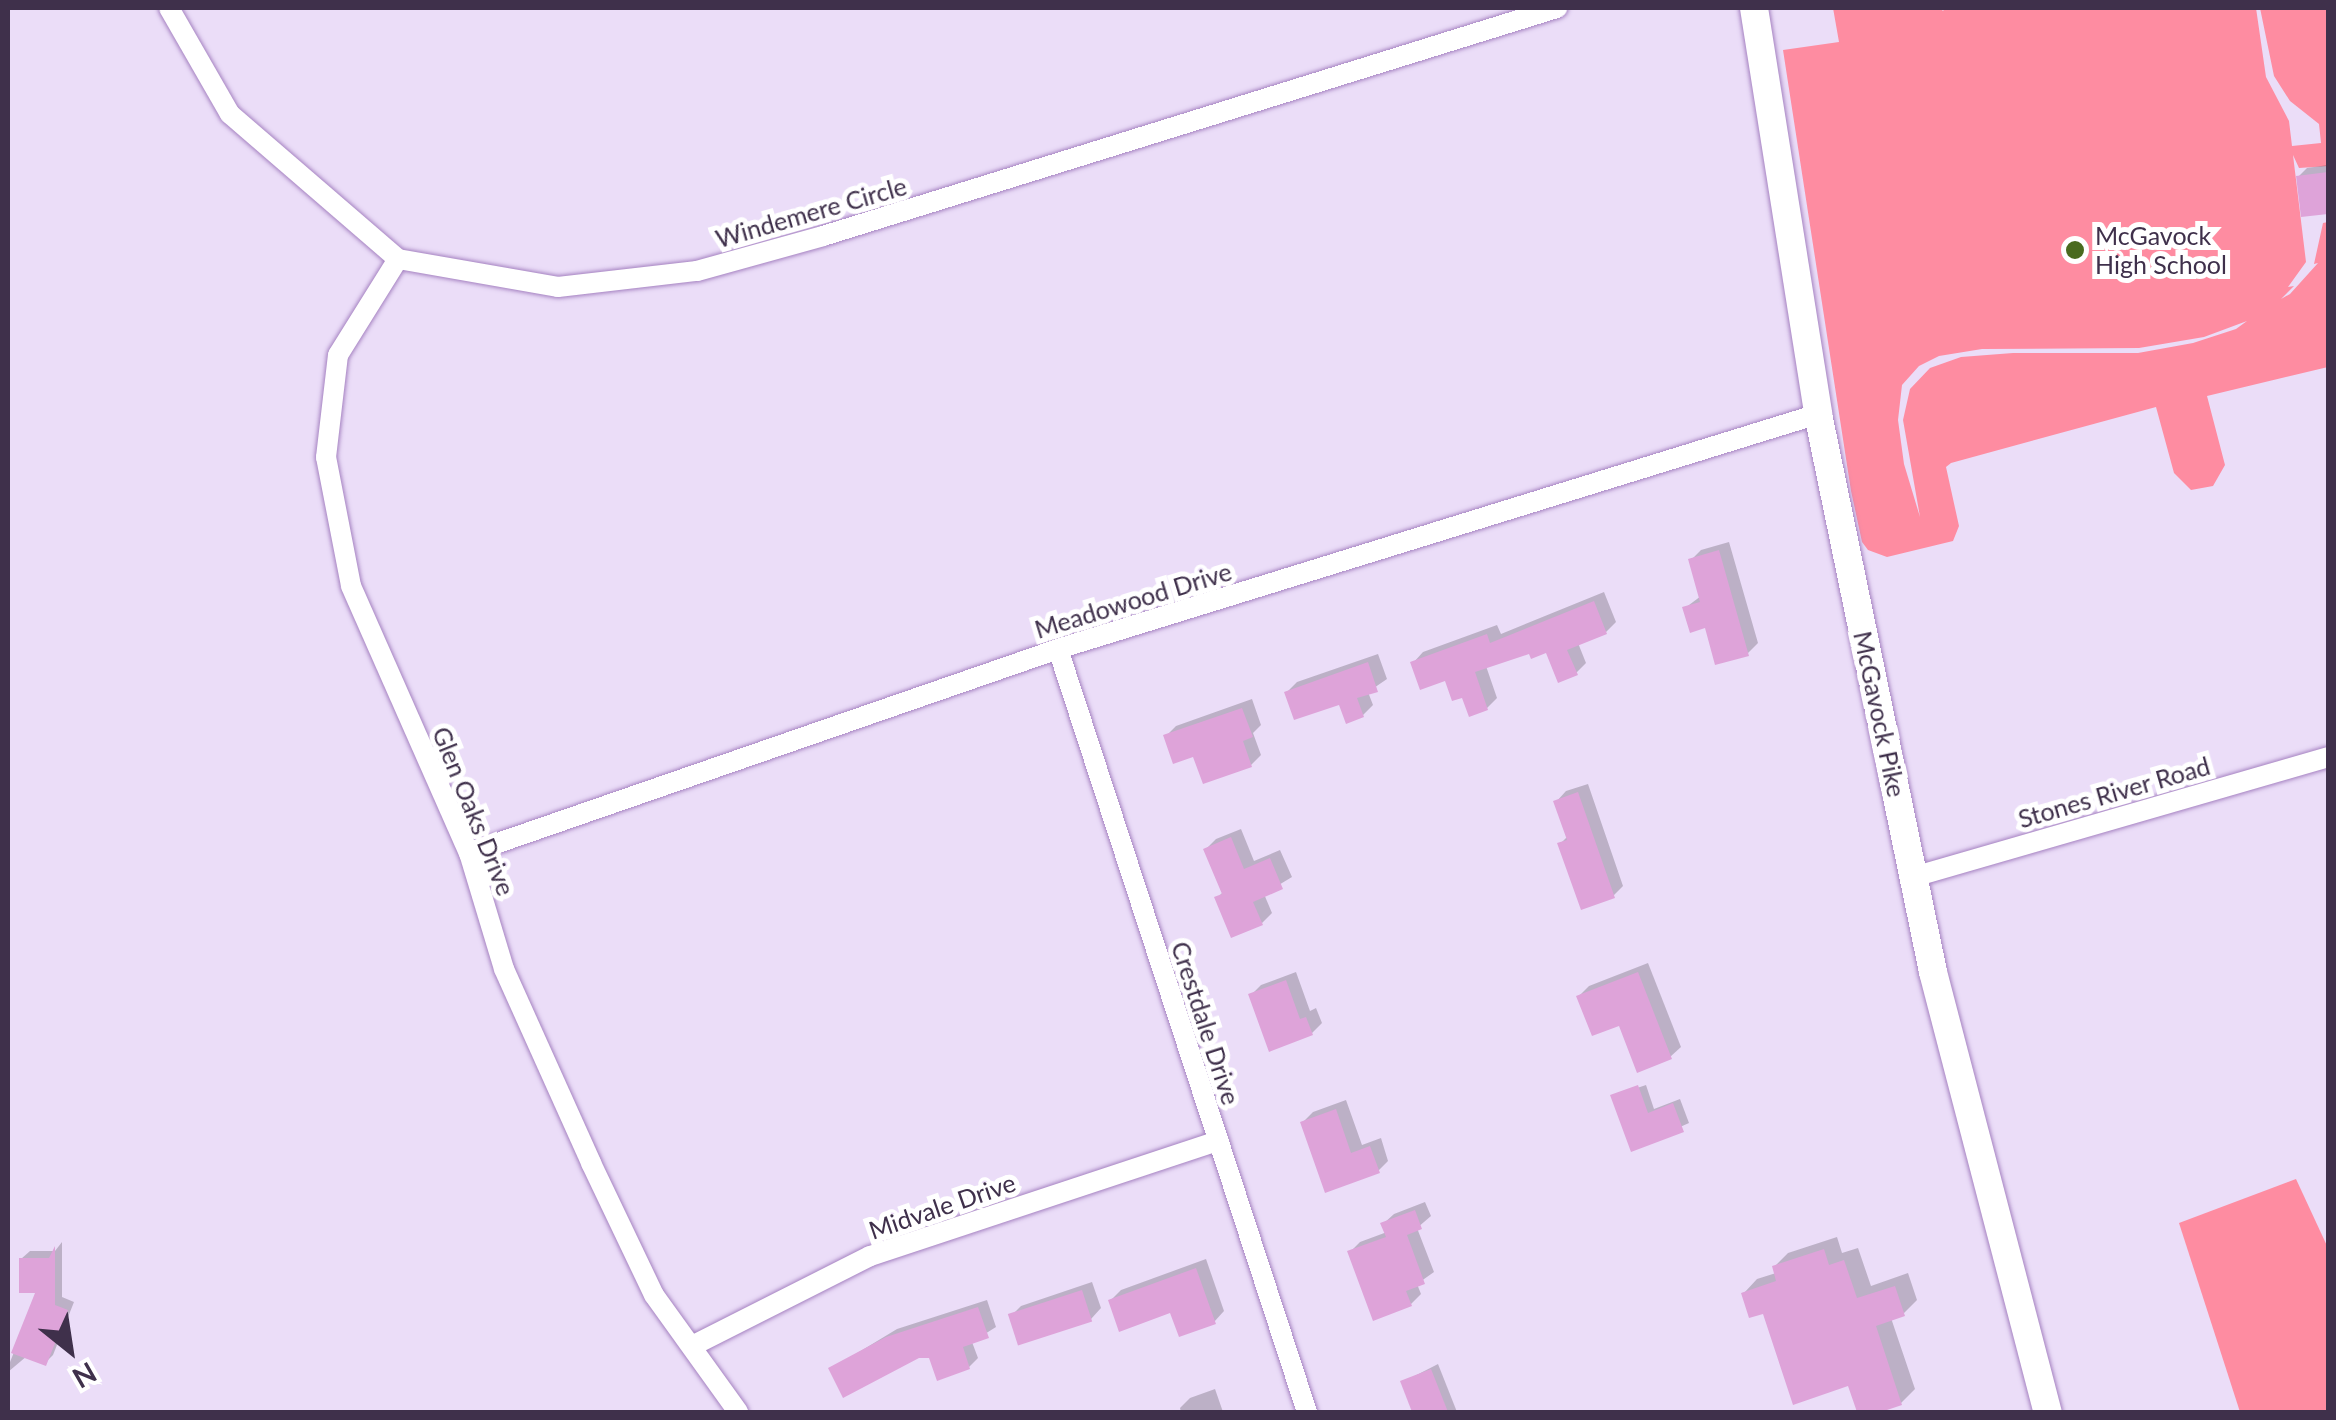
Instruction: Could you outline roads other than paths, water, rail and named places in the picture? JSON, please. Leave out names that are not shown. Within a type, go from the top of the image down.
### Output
[{"type":"main road","name":"McGavock Pike","points":[[1754,8],[1818,414],[1913,877],[1933,972],[2048,1412]]},
{"type":"street","points":[[169,8],[230,114],[398,259]]},
{"type":"street","name":"Windemere Circle","points":[[398,259],[558,287],[697,271],[823,236],[1557,8]]},
{"type":"street","name":"Glen Oaks Drive","points":[[398,259],[338,355],[326,457],[352,586],[469,853],[504,969],[591,1164],[654,1295],[738,1412]]},
{"type":"street","name":"Meadowood Drive","points":[[469,853],[1058,649],[1818,414]]},
{"type":"street","name":"Crestdale Drive","points":[[1058,649],[1307,1412]]},
{"type":"street","name":"Stones River Road","points":[[1913,877],[2328,757]]},
{"type":"street","name":"Midvale Drive","points":[[692,1346],[870,1256],[1218,1141]]},
{"type":"place","name":"McGavock High School","points":[[2075,250]]}]
